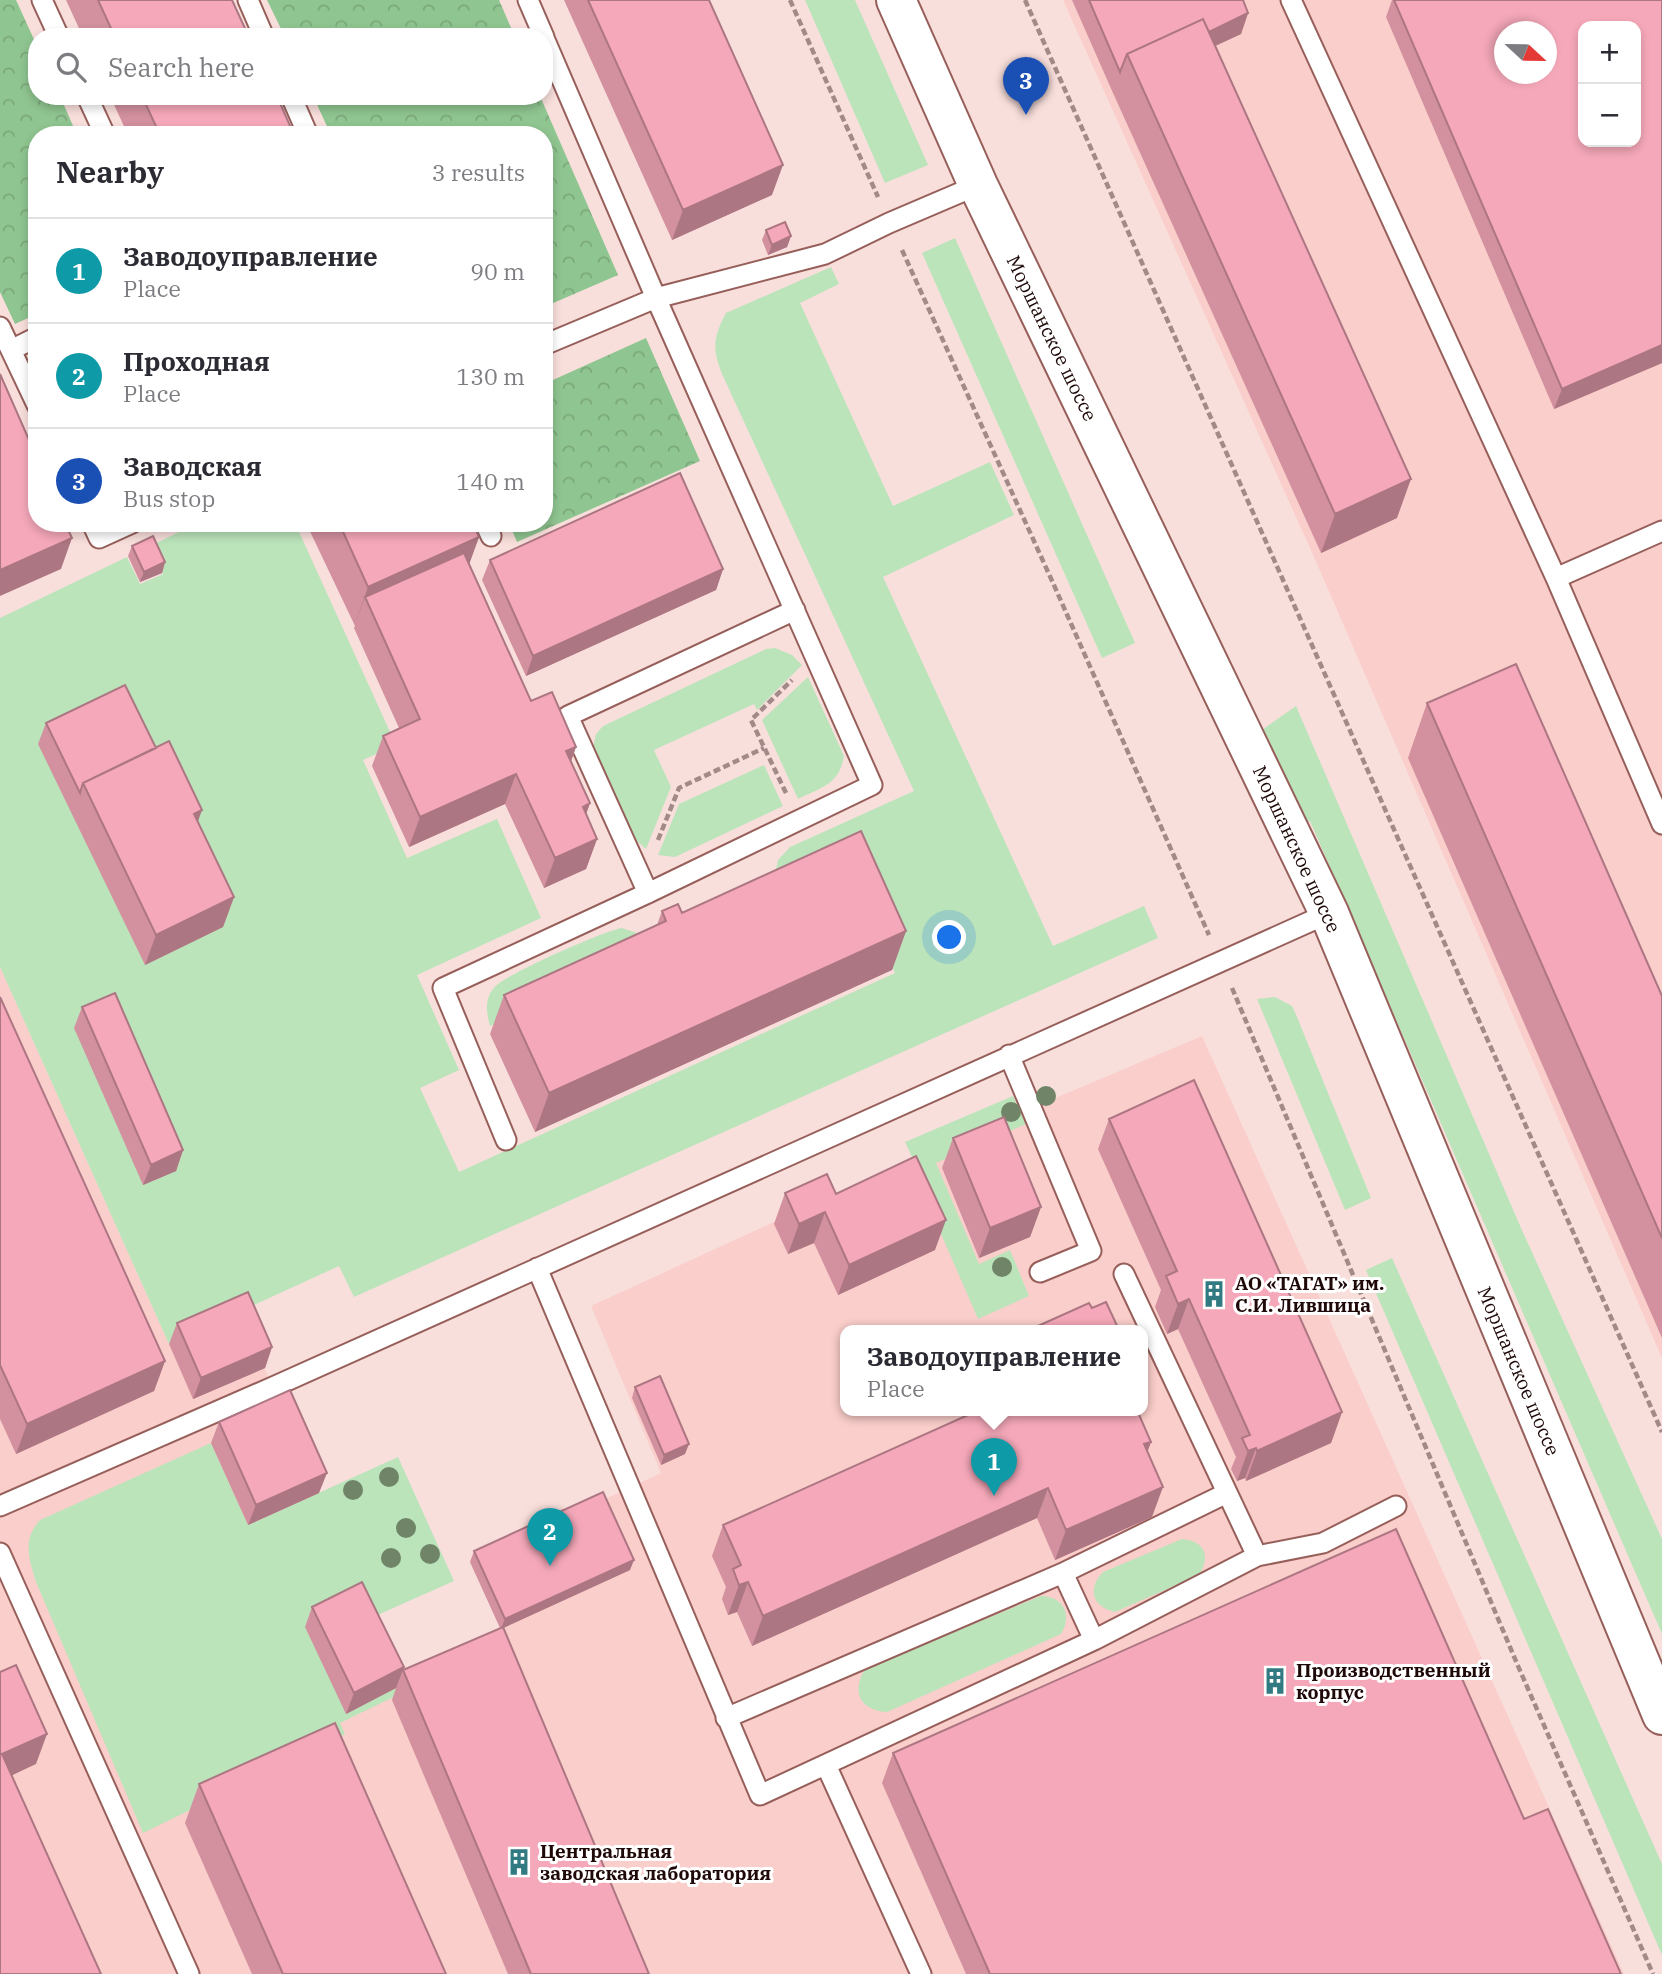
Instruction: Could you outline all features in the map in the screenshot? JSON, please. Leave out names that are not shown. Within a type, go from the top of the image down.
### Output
[{"type":"main road","name":"Моршанское шоссе","points":[[895,0],[978,185],[1329,913],[1662,1715]]},
{"type":"lane","points":[[42,0],[55,28]]},
{"type":"lane","points":[[248,0],[260,28]]},
{"type":"lane","points":[[528,0],[540,28]]},
{"type":"lane","points":[[1291,0],[1556,578],[1662,824]]},
{"type":"lane","points":[[506,1140],[443,988],[645,886],[799,821],[872,785],[553,59]]},
{"type":"lane","points":[[91,105],[101,126]]},
{"type":"lane","points":[[295,105],[304,126]]},
{"type":"lane","points":[[553,341],[656,298],[825,254],[978,185]]},
{"type":"lane","points":[[0,327],[28,386]]},
{"type":"lane","points":[[11,350],[28,342]]},
{"type":"lane","points":[[1556,578],[1662,531]]},
{"type":"lane","points":[[96,532],[99,538],[112,532]]},
{"type":"lane","points":[[645,886],[568,716],[795,610]]},
{"type":"lane","points":[[0,1506],[1329,913]]},
{"type":"lane","points":[[1009,1055],[1091,1251],[1041,1272]]},
{"type":"lane","points":[[537,1268],[760,1796],[1094,1640],[1257,1556],[1323,1543],[1396,1506]]},
{"type":"lane","points":[[1124,1274],[1257,1556]]},
{"type":"lane","points":[[726,1717],[1063,1573],[1227,1493]]},
{"type":"lane","points":[[0,1553],[189,1974]]},
{"type":"lane","points":[[1063,1573],[1094,1640]]},
{"type":"lane","points":[[826,1765],[921,1974]]},
{"type":"path","points":[[1025,0],[1662,1432]]},
{"type":"path","points":[[799,821],[751,720],[816,657]]},
{"type":"path","points":[[645,886],[679,788],[764,748]]},
{"type":"shaded area","points":[[1063,0],[1662,0],[1662,1358],[1314,557]]},
{"type":"shaded area","points":[[0,967],[169,1344],[241,1313],[408,1690],[501,1629],[470,1562],[661,1473],[591,1306],[909,1160],[1202,1036],[1624,1974],[0,1974]]},
{"type":"green space","points":[[0,0],[16,0],[29,28],[28,105],[64,105],[73,126],[28,126],[28,318],[15,324],[0,292]]},
{"type":"green space","points":[[267,0],[499,0],[511,28],[281,28]]},
{"type":"green space","points":[[805,0],[855,0],[928,165],[885,183]]},
{"type":"green space","points":[[317,105],[544,105],[618,275],[553,303],[553,126],[327,126]]},
{"type":"green space","points":[[955,238],[1135,643],[1102,658],[922,253]]},
{"type":"green space","points":[[831,267],[839,284],[800,303],[893,506],[990,462],[1014,515],[883,577],[1053,946],[1144,906],[1158,938],[354,1297],[339,1266],[169,1344],[0,967],[0,618],[127,557],[140,584],[163,574],[150,546],[179,532],[299,532],[396,745],[363,760],[407,858],[497,819],[541,918],[417,975],[459,1070],[420,1088],[459,1172],[895,973],[847,865],[775,874],[778,860],[790,847],[914,791],[722,374],[715,343],[726,313]]},
{"type":"green space","points":[[646,338],[700,461],[553,526],[553,380]]},
{"type":"green space","points":[[513,532],[540,532],[517,542]]},
{"type":"green space","points":[[775,648],[792,655],[802,665],[757,710],[754,704],[654,750],[671,787],[646,849],[637,841],[593,748],[596,734],[603,726],[766,649]]},
{"type":"green space","points":[[808,677],[844,756],[842,766],[834,779],[798,799],[762,720]]},
{"type":"green space","points":[[1296,706],[1521,1228],[1662,1539],[1662,1634],[1310,821],[1289,829],[1259,732]]},
{"type":"green space","points":[[764,765],[783,806],[675,857],[658,855],[679,804]]},
{"type":"green space","points":[[622,928],[637,933],[648,957],[490,1026],[488,999],[493,989],[505,979],[596,936]]},
{"type":"green space","points":[[1275,997],[1292,1006],[1371,1198],[1345,1210],[1257,999]]},
{"type":"green space","points":[[1013,1096],[1026,1124],[936,1163],[979,1264],[1010,1250],[1029,1296],[978,1319],[909,1160],[913,1159],[905,1142]]},
{"type":"green space","points":[[1392,1258],[1662,1864],[1662,1955],[1366,1270]]},
{"type":"green space","points":[[211,1443],[248,1525],[398,1457],[454,1581],[373,1617],[408,1690],[340,1723],[345,1734],[143,1833],[36,1582],[29,1557],[29,1542],[34,1527],[40,1520]]},
{"type":"green space","points":[[1182,1539],[1196,1543],[1204,1551],[1205,1562],[1199,1575],[1115,1612],[1107,1610],[1097,1602],[1094,1596],[1095,1585],[1103,1572]]},
{"type":"green space","points":[[1041,1596],[1055,1599],[1064,1608],[1066,1620],[1061,1634],[887,1712],[864,1704],[859,1685],[865,1669]]},
{"type":"building","points":[[98,0],[232,0],[245,28],[111,28]]},
{"type":"building","points":[[588,0],[709,0],[783,165],[683,210]]},
{"type":"building","points":[[1089,0],[1243,0],[1248,13],[1209,32],[1203,19],[1127,54],[1120,72]]},
{"type":"building","points":[[1394,0],[1662,0],[1662,345],[1562,389]]},
{"type":"building","points":[[1203,19],[1411,479],[1335,514],[1127,54]]},
{"type":"building","points":[[146,105],[281,105],[290,126],[156,126]]},
{"type":"building","points":[[785,222],[791,236],[772,245],[766,230]]},
{"type":"building","points":[[0,374],[28,438],[28,532],[69,532],[72,538],[0,570]]},
{"type":"building","points":[[680,473],[723,569],[533,656],[490,560]]},
{"type":"building","points":[[343,532],[477,532],[479,537],[368,587]]},
{"type":"building","points":[[153,536],[165,562],[144,572],[132,546]]},
{"type":"building","points":[[464,553],[531,701],[552,692],[576,747],[566,751],[590,803],[583,807],[597,839],[555,858],[516,774],[420,817],[383,736],[420,719],[365,597]]},
{"type":"building","points":[[1516,664],[1662,996],[1662,1238],[1427,703]]},
{"type":"building","points":[[125,685],[156,748],[83,783],[80,793],[46,723]]},
{"type":"building","points":[[169,741],[202,810],[194,814],[234,897],[156,935],[83,783]]},
{"type":"building","points":[[861,831],[906,931],[549,1093],[504,995],[666,921],[662,911],[678,904],[682,913]]},
{"type":"building","points":[[115,993],[183,1150],[151,1165],[82,1007]]},
{"type":"building","points":[[0,997],[165,1361],[27,1424],[0,1365]]},
{"type":"building","name":"АО «ТАГАТ» им. С.И. Лившица","points":[[1194,1080],[1342,1412],[1257,1451],[1256,1448],[1248,1451],[1242,1438],[1250,1435],[1189,1299],[1178,1304],[1166,1276],[1177,1271],[1109,1119]]},
{"type":"building","points":[[1004,1117],[1041,1207],[990,1228],[953,1138]]},
{"type":"building","points":[[916,1156],[946,1220],[849,1265],[825,1212],[799,1224],[785,1193],[827,1174],[836,1194]]},
{"type":"building","points":[[248,1292],[272,1347],[201,1378],[177,1323]]},
{"type":"building","points":[[1106,1302],[1117,1325],[1040,1325],[1089,1303],[1092,1308]]},
{"type":"building","points":[[660,1376],[689,1444],[664,1455],[635,1387]]},
{"type":"building","points":[[290,1390],[327,1473],[256,1505],[219,1422]]},
{"type":"building","points":[[966,1416],[1140,1416],[1151,1442],[1144,1444],[1163,1487],[1066,1530],[1048,1488],[763,1616],[748,1582],[739,1585],[733,1569],[741,1565],[723,1525]]},
{"type":"building","points":[[603,1492],[634,1560],[505,1619],[474,1551]]},
{"type":"building","name":"Производственный корпус","points":[[1396,1529],[1524,1819],[1548,1809],[1621,1974],[990,1974],[893,1753]]},
{"type":"building","points":[[362,1582],[404,1667],[354,1693],[312,1607]]},
{"type":"building","name":"Центральная заводская лаборатория","points":[[503,1627],[649,1974],[531,1974],[403,1670]]},
{"type":"building","points":[[16,1665],[47,1734],[2,1754],[101,1974],[0,1974],[0,1672]]},
{"type":"building","points":[[335,1723],[446,1974],[283,1974],[199,1784]]},
{"type":"place","name":"Заводская","points":[[1026,115]]},
{"type":"place","name":"АО «ТАГАТ» им. С.И. Лившица","points":[[1214,1294]]},
{"type":"place","name":"Заводоуправление","points":[[994,1496]]},
{"type":"place","name":"Проходная","points":[[550,1566]]},
{"type":"place","name":"Производственный корпус","points":[[1275,1681]]},
{"type":"place","name":"Центральная заводская лаборатория","points":[[519,1862]]}]
